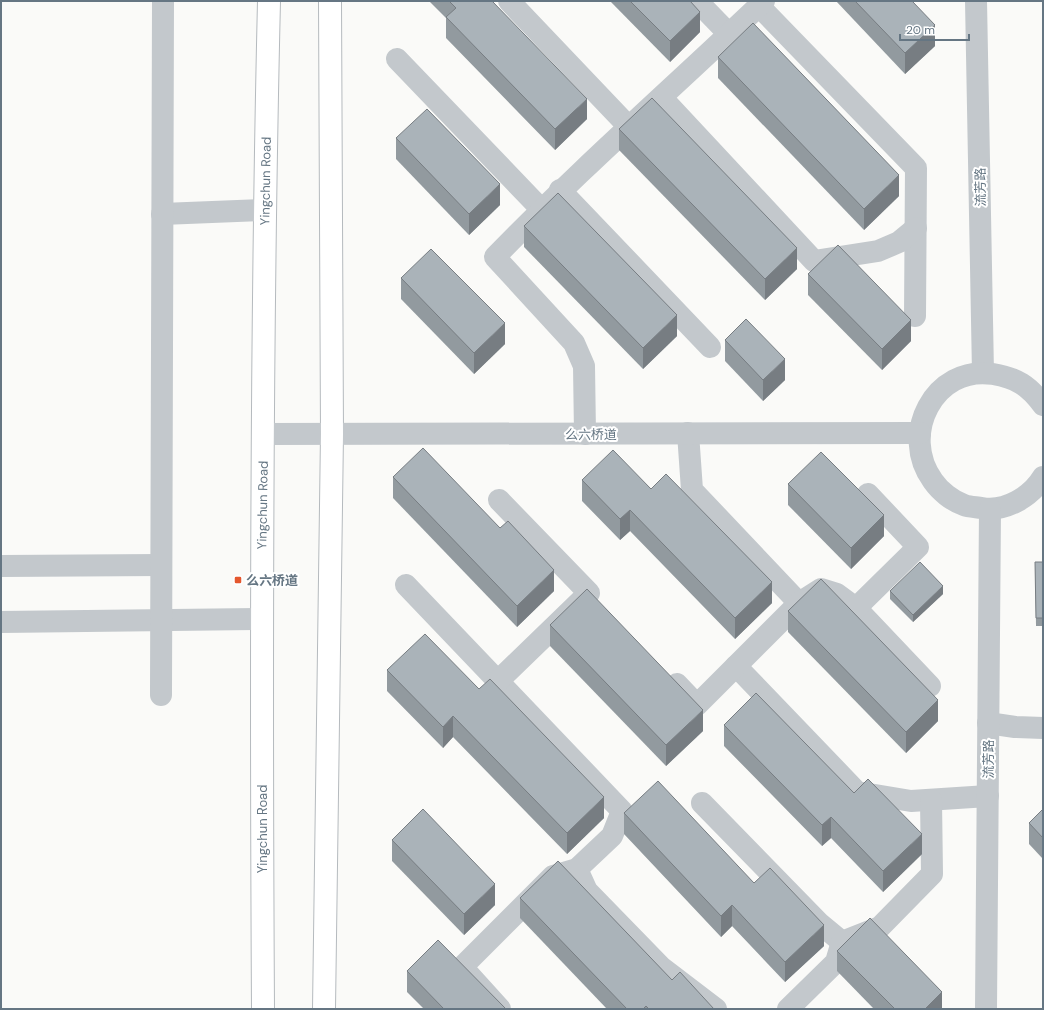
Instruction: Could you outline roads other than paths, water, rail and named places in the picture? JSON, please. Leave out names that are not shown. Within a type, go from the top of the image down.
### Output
[{"type":"main road","name":"Yingchun Road","points":[[263,1009],[261,619],[264,210],[269,1]]},
{"type":"main road","points":[[324,1009],[332,434],[330,1]]},
{"type":"street","points":[[161,695],[163,1]]},
{"type":"street","points":[[510,1],[629,128]]},
{"type":"street","points":[[698,1],[729,34]]},
{"type":"street","name":"流芳路","points":[[976,1],[983,373]]},
{"type":"street","points":[[585,434],[584,366],[574,342],[495,257],[560,190],[662,98],[762,3],[916,168],[914,316]]},
{"type":"street","points":[[397,60],[541,209]]},
{"type":"street","points":[[662,98],[814,261],[878,251],[899,242],[916,228]]},
{"type":"street","points":[[560,190],[710,347]]},
{"type":"street","points":[[162,214],[264,210]]},
{"type":"street","points":[[1043,405],[1032,391],[1010,377],[983,373],[958,379],[936,395],[922,417],[918,444],[925,470],[940,491],[963,505],[990,509],[1015,503],[1037,487],[1043,477]]},
{"type":"street","points":[[688,433],[692,490],[799,603]]},
{"type":"street","name":"么六桥道","points":[[263,434],[920,433]]},
{"type":"street","points":[[856,608],[918,547],[868,494]]},
{"type":"street","points":[[499,500],[605,610]]},
{"type":"street","name":"流芳路","points":[[986,1009],[990,509]]},
{"type":"street","points":[[1,566],[161,565]]},
{"type":"street","points":[[406,585],[622,811],[612,836],[577,869],[553,876],[462,967],[500,1009]]},
{"type":"street","points":[[664,671],[697,705],[799,603],[820,589],[837,594],[856,608],[930,686]]},
{"type":"street","points":[[498,681],[589,593]]},
{"type":"street","points":[[1,622],[261,619]]},
{"type":"street","points":[[736,666],[857,792],[911,801],[988,796]]},
{"type":"street","points":[[988,723],[1015,727],[1043,728]]},
{"type":"street","points":[[842,942],[880,927],[932,874],[931,800]]},
{"type":"street","points":[[702,803],[819,924],[842,942]]},
{"type":"street","points":[[577,869],[587,891],[661,968],[716,1009]]},
{"type":"street","points":[[795,1007],[836,962],[842,942]]},
{"type":"place","name":"么六桥道","points":[[238,580]]}]
